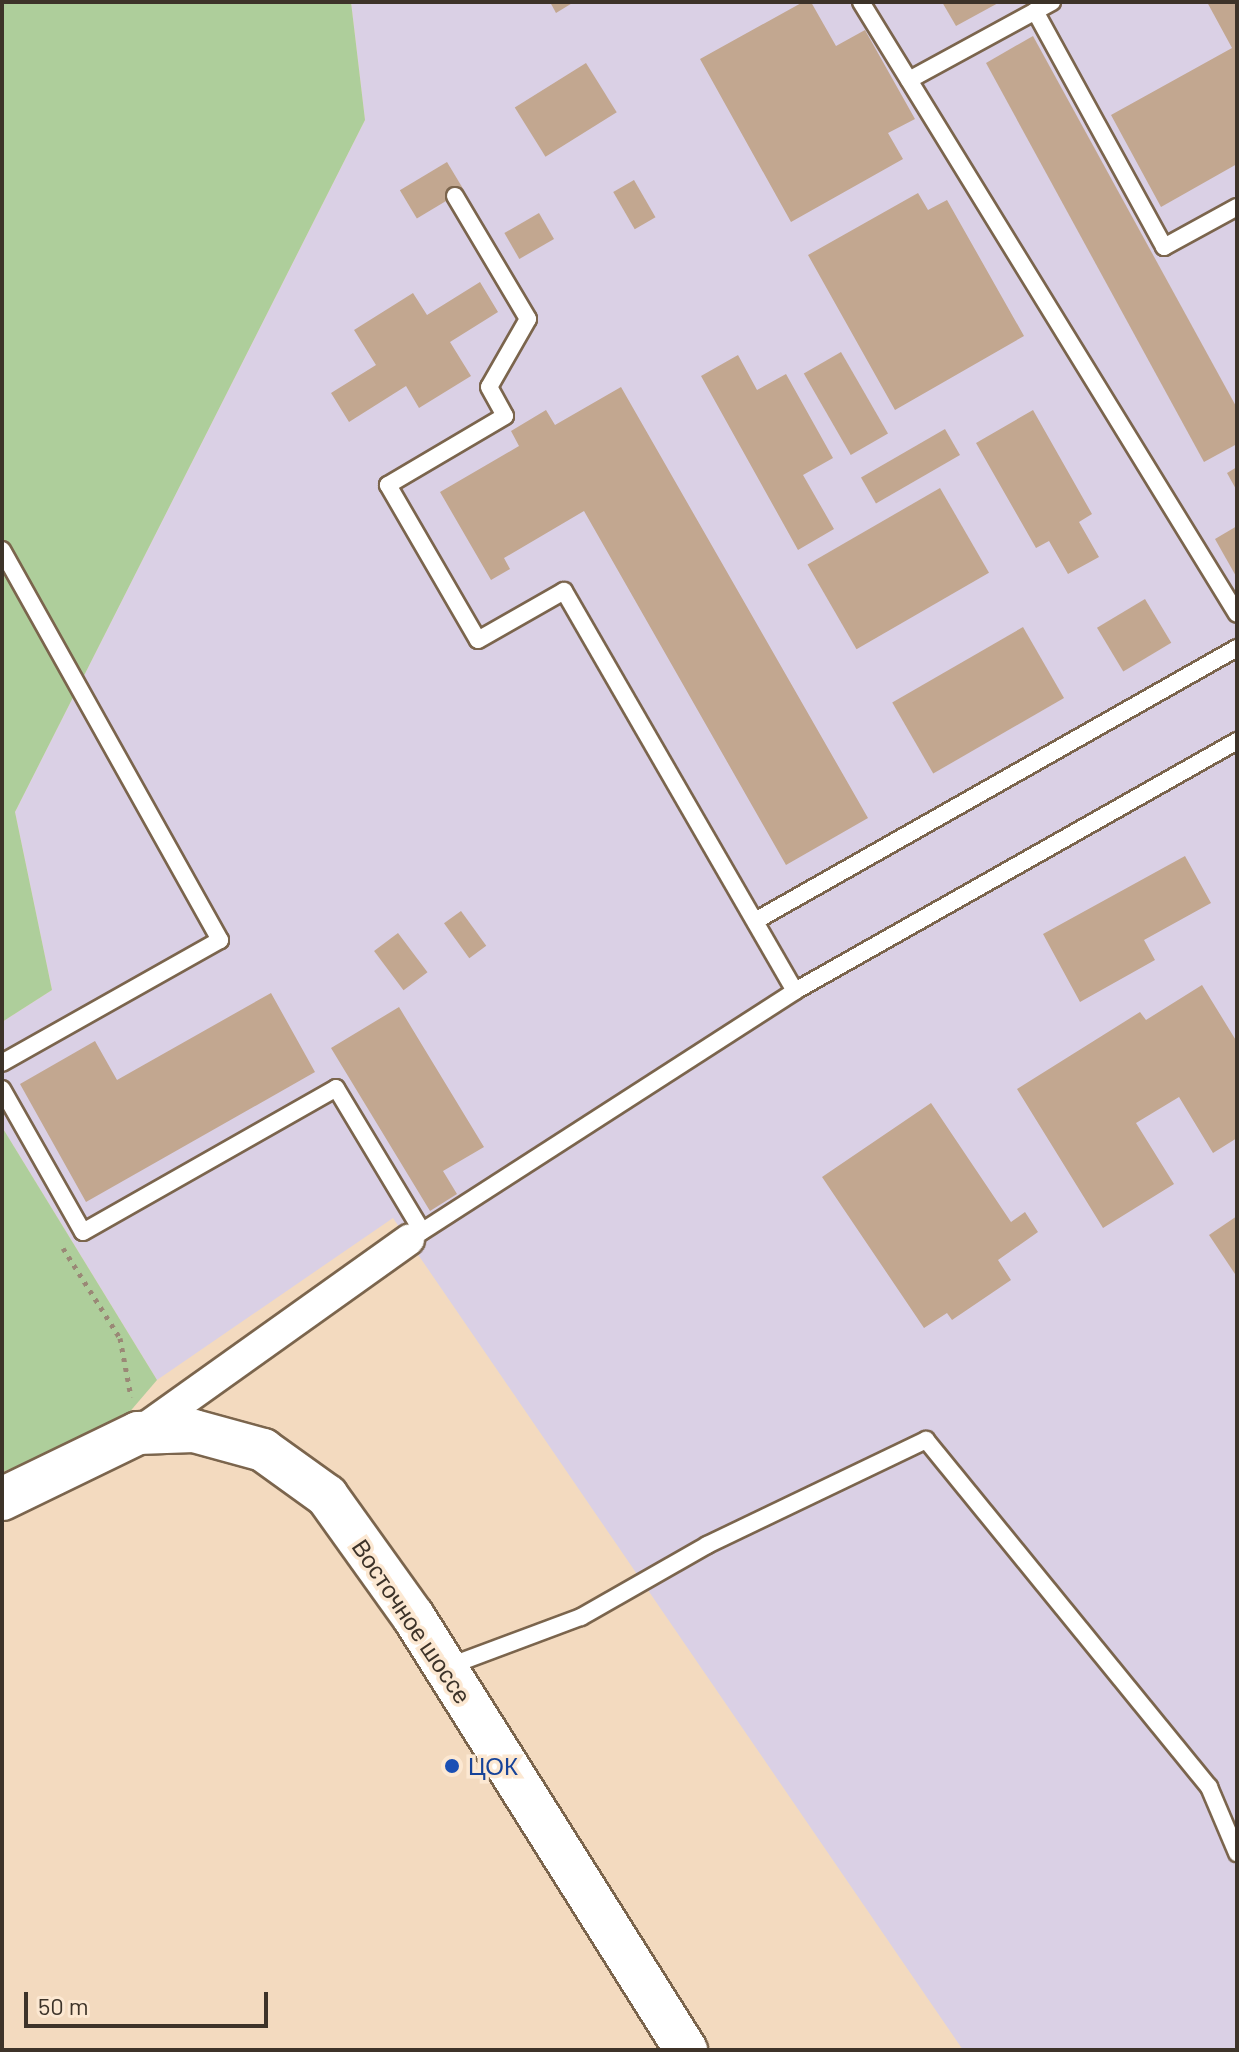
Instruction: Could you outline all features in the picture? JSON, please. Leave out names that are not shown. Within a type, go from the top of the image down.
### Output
[{"type":"main road","name":"Восточное шоссе","points":[[2,1499],[138,1433],[194,1431],[263,1450],[327,1496],[446,1668],[686,2050]]},
{"type":"street","points":[[138,1433],[415,1236]]},
{"type":"lane","points":[[861,2],[1237,614]]},
{"type":"lane","points":[[909,80],[1052,2]]},
{"type":"lane","points":[[1035,11],[1164,247],[1237,207]]},
{"type":"lane","points":[[455,196],[528,319],[489,387],[505,416],[388,485],[478,640],[564,591],[795,991]]},
{"type":"lane","points":[[2,550],[220,940],[2,1063]]},
{"type":"lane","points":[[755,921],[1237,648]]},
{"type":"lane","points":[[2,1089],[83,1232],[336,1088],[415,1236],[795,991],[1237,741]]},
{"type":"lane","points":[[446,1668],[581,1617],[707,1545],[926,1440],[1209,1787],[1237,1853]]},
{"type":"path","points":[[120,1338],[138,1433]]},
{"type":"shaded area","points":[[351,2],[1237,2],[1237,2050],[963,2050],[393,1218],[157,1380],[2,1127],[2,1022],[52,990],[15,812],[365,120]]},
{"type":"green space","points":[[2,2],[351,2],[365,120],[15,812],[52,990],[2,1022]]},
{"type":"green space","points":[[2,1127],[157,1380],[115,1429],[2,1472]]},
{"type":"building","points":[[550,2],[574,2],[556,13]]},
{"type":"building","points":[[803,2],[811,2],[836,46],[865,30],[915,119],[888,133],[903,159],[791,222],[700,59]]},
{"type":"building","points":[[942,2],[1000,2],[956,26]]},
{"type":"building","points":[[1207,2],[1237,2],[1237,164],[1161,207],[1111,115],[1232,48]]},
{"type":"building","points":[[1033,36],[1237,408],[1237,444],[1204,462],[986,63]]},
{"type":"building","points":[[586,63],[617,112],[545,157],[515,108]]},
{"type":"building","points":[[447,162],[464,190],[417,219],[400,190]]},
{"type":"building","points":[[634,180],[656,217],[635,229],[613,192]]},
{"type":"building","points":[[918,193],[928,210],[947,200],[1024,336],[895,410],[808,255]]},
{"type":"building","points":[[539,213],[554,239],[519,259],[504,233]]},
{"type":"building","points":[[480,282],[498,312],[450,342],[471,376],[419,408],[406,386],[349,422],[331,393],[376,365],[354,330],[413,293],[427,315]]},
{"type":"building","points":[[841,352],[888,433],[851,455],[804,374]]},
{"type":"building","points":[[738,355],[757,390],[786,374],[833,458],[803,475],[834,529],[798,550],[701,376]]},
{"type":"building","points":[[621,387],[868,818],[786,865],[584,511],[504,558],[510,569],[491,580],[440,492],[519,446],[511,431],[546,410],[555,425]]},
{"type":"building","points":[[1033,410],[1092,514],[1079,522],[1099,557],[1068,574],[1049,541],[1036,548],[976,443]]},
{"type":"building","points":[[945,429],[960,455],[876,503],[861,478]]},
{"type":"building","points":[[1237,467],[1237,491],[1227,473]]},
{"type":"building","points":[[940,488],[989,573],[856,649],[807,564]]},
{"type":"building","points":[[1237,526],[1237,578],[1215,539]]},
{"type":"building","points":[[1145,599],[1171,643],[1123,672],[1097,628]]},
{"type":"building","points":[[1023,627],[1064,698],[933,774],[892,702]]},
{"type":"building","points":[[1185,856],[1211,903],[1144,940],[1155,960],[1080,1002],[1043,934]]},
{"type":"building","points":[[461,911],[486,946],[469,958],[444,923]]},
{"type":"building","points":[[398,933],[427,972],[404,990],[374,951]]},
{"type":"building","points":[[1202,985],[1237,1042],[1237,1138],[1213,1153],[1179,1097],[1136,1123],[1174,1184],[1103,1228],[1017,1089],[1140,1012],[1146,1020]]},
{"type":"building","points":[[271,993],[315,1072],[86,1202],[20,1084],[95,1041],[117,1080]]},
{"type":"building","points":[[399,1007],[484,1147],[443,1171],[457,1194],[430,1211],[331,1048]]},
{"type":"building","points":[[931,1103],[1011,1222],[1025,1212],[1038,1232],[998,1260],[1011,1280],[952,1320],[947,1313],[924,1328],[822,1177]]},
{"type":"building","points":[[1237,1216],[1237,1277],[1209,1235]]},
{"type":"place","name":"ЦОК","points":[[452,1766]]}]
